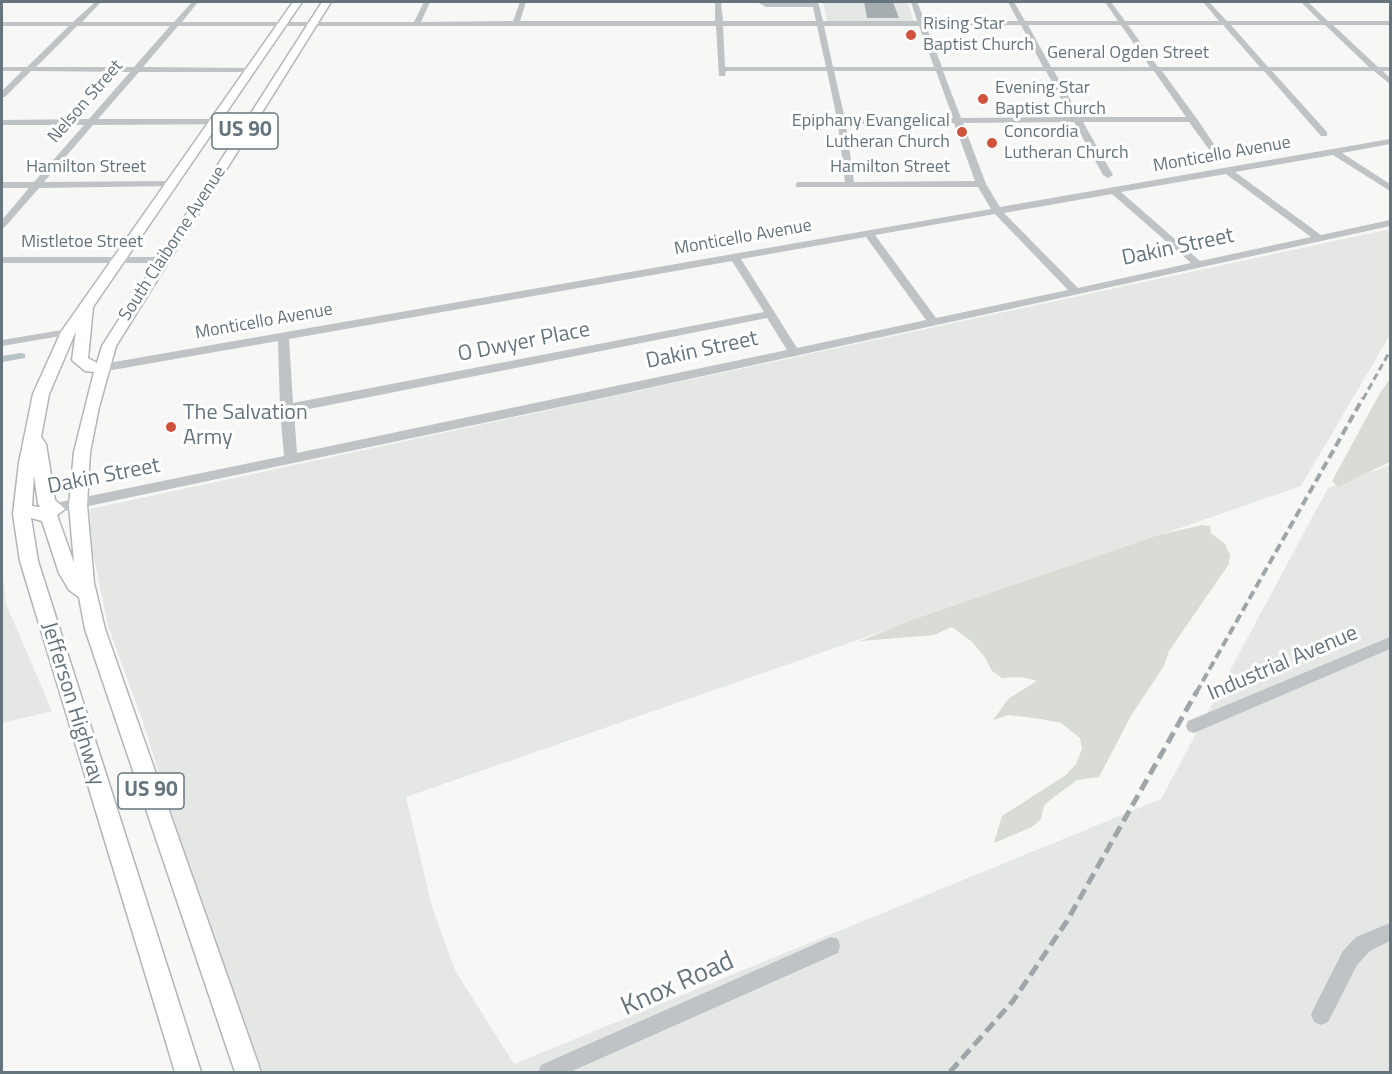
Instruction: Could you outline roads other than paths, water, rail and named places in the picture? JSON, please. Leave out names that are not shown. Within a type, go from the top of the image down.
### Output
[{"type":"main road","name":"South Claiborne Avenue","points":[[68,332],[297,2]]},
{"type":"main road","name":"South Claiborne Avenue","points":[[101,368],[109,346],[162,260],[327,2]]},
{"type":"main road","points":[[87,306],[80,360],[90,367],[101,368]]},
{"type":"main road","name":"Jefferson Highway","points":[[68,332],[41,394],[31,437],[29,561],[188,1072]]},
{"type":"main road","name":"Jefferson Highway","points":[[101,368],[82,452],[78,505],[87,593],[95,629],[248,1072]]},
{"type":"main road","points":[[31,437],[38,444],[46,503],[56,509]]},
{"type":"main road","points":[[28,513],[49,516],[68,573],[76,585],[87,593]]},
{"type":"street","points":[[2,95],[98,2]]},
{"type":"street","name":"Nelson Street","points":[[2,225],[195,2]]},
{"type":"street","points":[[417,23],[427,2]]},
{"type":"street","points":[[516,23],[523,2]]},
{"type":"street","points":[[718,2],[719,24]]},
{"type":"street","points":[[760,2],[766,5],[816,3],[842,123],[850,184]]},
{"type":"street","points":[[914,2],[981,184],[997,211],[1076,292]]},
{"type":"street","points":[[1011,2],[1108,175]]},
{"type":"street","points":[[1108,2],[1216,153]]},
{"type":"street","points":[[1206,2],[1324,134]]},
{"type":"street","points":[[1304,2],[1390,82]]},
{"type":"street","points":[[370,23],[396,15],[420,15]]},
{"type":"street","points":[[2,24],[1390,23]]},
{"type":"street","name":"General Ogden Street","points":[[719,24],[722,71],[1390,69]]},
{"type":"street","points":[[2,69],[249,70]]},
{"type":"street","points":[[796,122],[1077,122],[1193,119]]},
{"type":"street","points":[[2,122],[251,122]]},
{"type":"street","name":"Monticello Avenue","points":[[101,368],[1390,142]]},
{"type":"street","points":[[1335,152],[1390,188]]},
{"type":"street","points":[[1227,170],[1320,239]]},
{"type":"street","name":"Hamilton Street","points":[[2,185],[170,184]]},
{"type":"street","name":"Hamilton Street","points":[[799,185],[981,184]]},
{"type":"street","points":[[1113,190],[1200,266]]},
{"type":"street","name":"Dakin Street","points":[[28,513],[78,505],[291,460],[1200,266],[1390,223]]},
{"type":"street","points":[[868,233],[933,322]]},
{"type":"street","points":[[734,256],[794,352]]},
{"type":"street","name":"Mistletoe Street","points":[[2,260],[162,260]]},
{"type":"street","name":"O Dwyer Place","points":[[286,409],[771,314]]},
{"type":"street","points":[[2,343],[68,332]]},
{"type":"street","points":[[283,336],[291,460]]},
{"type":"street","name":"Industrial Avenue","points":[[1194,726],[1390,643]]},
{"type":"street","points":[[1321,1015],[1350,958],[1363,944],[1390,932]]},
{"type":"street","name":"Knox Road","points":[[548,1072],[831,946]]},
{"type":"waterway","points":[[2,359],[21,356]]},
{"type":"railway","points":[[1363,399],[1390,351]]},
{"type":"railway","points":[[1196,693],[1363,398]]},
{"type":"railway","points":[[950,1072],[1013,1001],[1067,921],[1197,691]]},
{"type":"place","name":"Rising Star Baptist Church","points":[[911,35]]},
{"type":"place","name":"Evening Star Baptist Church","points":[[983,99]]},
{"type":"place","name":"Epiphany Evangelical Lutheran Church","points":[[962,132]]},
{"type":"place","name":"Concordia Lutheran Church","points":[[992,143]]},
{"type":"place","name":"The Salvation Army","points":[[171,427]]}]
